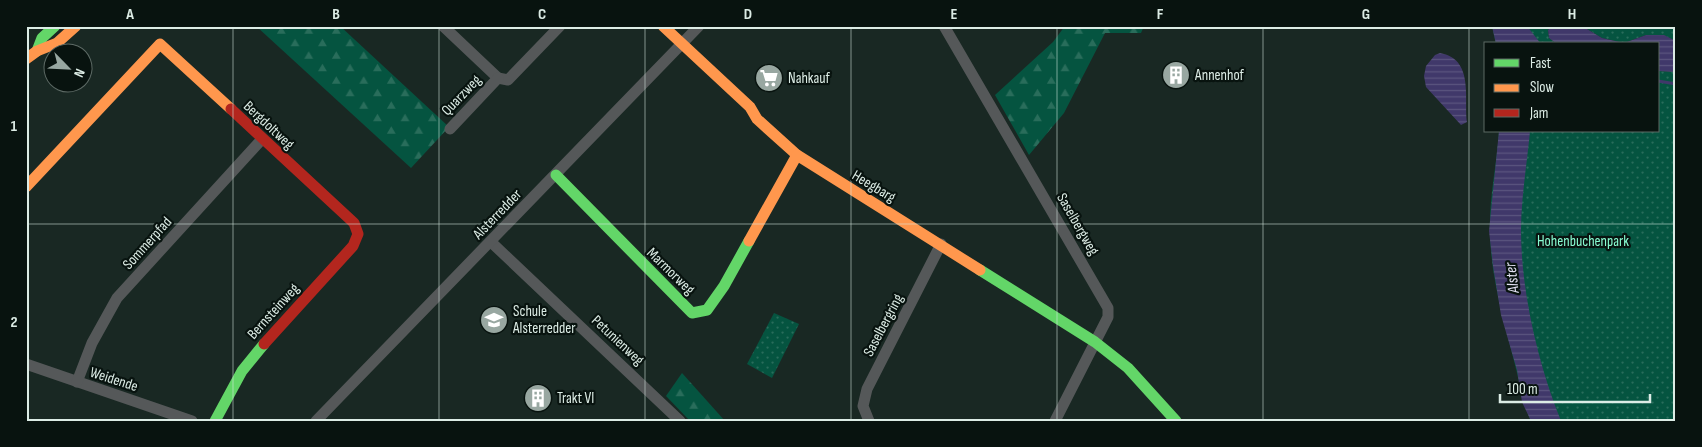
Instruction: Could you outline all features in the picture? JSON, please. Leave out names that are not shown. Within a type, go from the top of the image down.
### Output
[{"type":"street","points":[[59,42],[76,26]]},
{"type":"street","points":[[443,26],[498,78]]},
{"type":"street","name":"Quarzweg","points":[[450,128],[498,78],[508,80],[560,26]]},
{"type":"street","name":"Heegbarg","points":[[663,26],[750,107],[757,119],[797,155],[1094,342]]},
{"type":"street","name":"Alsterredder","points":[[316,421],[699,26]]},
{"type":"street","name":"Saselbergweg","points":[[944,26],[1108,308],[1108,318],[1094,342]]},
{"type":"street","points":[[48,28],[57,42]]},
{"type":"street","points":[[37,51],[48,28]]},
{"type":"street","name":"Bergdoltweg","points":[[26,187],[160,44],[358,228]]},
{"type":"street","points":[[26,59],[42,49]]},
{"type":"street","name":"Sommerpfad","points":[[77,382],[92,344],[117,298],[262,139]]},
{"type":"street","name":"Marmorweg","points":[[556,174],[692,313],[700,313],[707,310],[724,286],[797,155]]},
{"type":"street","name":"Bernsteinweg","points":[[215,421],[228,393],[246,365],[276,328],[353,246],[358,238],[358,228]]},
{"type":"street","name":"Petunienweg","points":[[491,242],[680,421]]},
{"type":"street","name":"Saselbergring","points":[[869,421],[863,406],[867,389],[941,244]]},
{"type":"street","points":[[1054,421],[1094,342],[1128,368],[1176,421]]},
{"type":"street","name":"Weidende","points":[[26,364],[192,421]]},
{"type":"green space","points":[[256,26],[340,26],[449,127],[411,168]]},
{"type":"green space","points":[[1065,26],[1144,26],[1141,33],[1105,33],[1064,113],[1029,155],[995,95],[1053,42]]},
{"type":"green space","points":[[1492,26],[1552,26],[1548,30],[1549,38],[1554,42],[1496,42]]},
{"type":"green space","points":[[1582,26],[1676,26],[1676,41],[1663,35],[1646,35],[1627,42],[1602,38]]},
{"type":"green space","name":"Hohenbuchenpark","points":[[1660,71],[1676,72],[1676,421],[1531,421],[1524,402],[1495,283],[1490,218],[1499,132],[1660,132]]},
{"type":"green space","points":[[774,313],[799,324],[772,378],[747,364]]},
{"type":"green space","points":[[682,373],[725,421],[690,421],[666,396]]},
{"type":"water","points":[[1492,26],[1527,26],[1539,42],[1496,42]]},
{"type":"water","points":[[1552,26],[1582,26],[1602,38],[1620,42],[1554,42],[1549,38],[1548,30]]},
{"type":"water","points":[[1646,35],[1664,35],[1676,41],[1676,72],[1660,71],[1660,42],[1627,42]]},
{"type":"water","points":[[1440,53],[1451,57],[1463,71],[1467,122],[1461,125],[1426,87],[1424,76],[1426,66],[1435,55]]},
{"type":"water","name":"Alster","points":[[1499,132],[1530,132],[1521,218],[1524,278],[1538,352],[1561,421],[1531,421],[1522,402],[1517,370],[1501,315],[1489,231]]},
{"type":"waterway","points":[[1660,81],[1676,84]]},
{"type":"traffic: fast","points":[[37,51],[42,38],[55,26]]},
{"type":"traffic: fast","points":[[556,175],[692,313],[707,310],[724,286],[749,241]]},
{"type":"traffic: fast","points":[[980,270],[1095,342],[1128,368],[1176,421]]},
{"type":"traffic: fast","points":[[215,421],[242,371],[264,344]]},
{"type":"traffic: slow","points":[[26,59],[37,51],[57,43],[76,26]]},
{"type":"traffic: slow","points":[[663,26],[750,107],[757,119],[797,155],[980,270]]},
{"type":"traffic: slow","points":[[26,187],[160,44],[231,109]]},
{"type":"traffic: slow","points":[[749,241],[797,155]]},
{"type":"traffic: jam","points":[[231,109],[354,223],[358,234],[353,246],[264,344]]},
{"type":"place","name":"Annenhof","points":[[1176,75]]},
{"type":"place","name":"Nahkauf","points":[[769,78]]},
{"type":"place","name":"Schule Alsterredder","points":[[494,320]]},
{"type":"place","name":"Trakt VI","points":[[538,398]]}]
